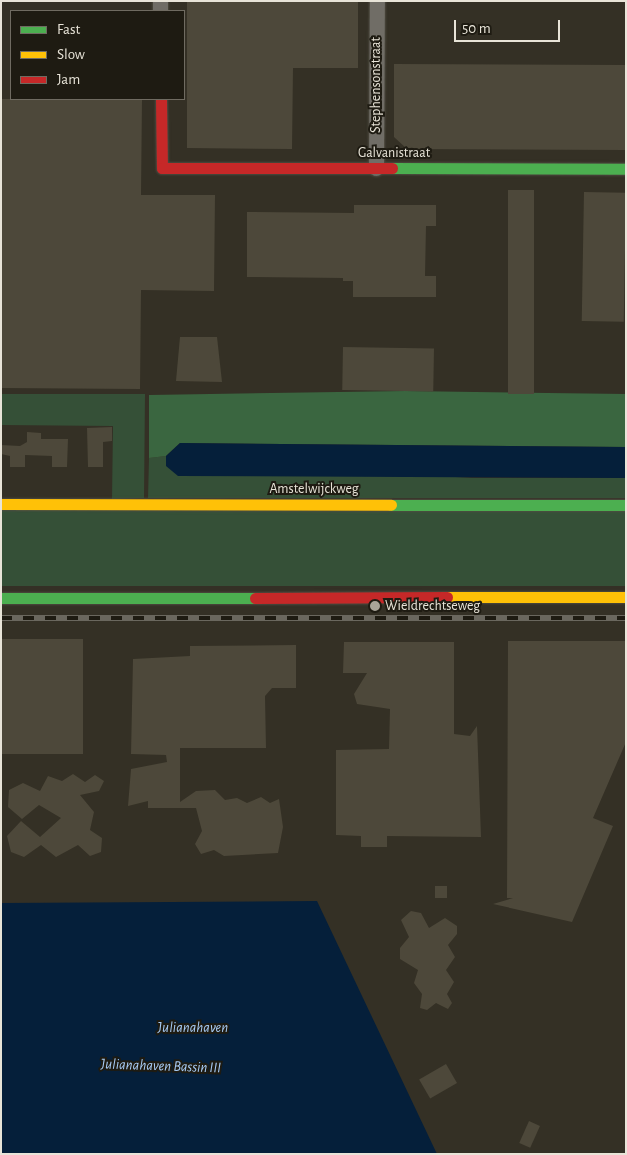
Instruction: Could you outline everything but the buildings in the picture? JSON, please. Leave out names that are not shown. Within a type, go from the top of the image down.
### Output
[{"type":"street","name":"Stephensonstraat","points":[[376,168],[377,1]]},
{"type":"street","name":"Galvanistraat","points":[[161,100],[162,168],[626,168]]},
{"type":"street","name":"Amstelwijckweg","points":[[1,504],[626,505]]},
{"type":"street","points":[[1,598],[626,597]]},
{"type":"green space","points":[[406,391],[626,394],[626,447],[180,443],[166,456],[149,458],[149,395]]},
{"type":"green space","points":[[1,394],[145,394],[144,498],[112,499],[113,426],[1,425]]},
{"type":"green space","points":[[166,456],[166,460],[473,478],[626,478],[626,498],[148,498],[149,458]]},
{"type":"green space","points":[[1,509],[626,509],[626,586],[1,586]]},
{"type":"water","points":[[180,443],[626,447],[626,478],[178,476],[166,466],[166,456]]},
{"type":"water","name":"Julianahaven","points":[[317,901],[437,1154],[1,1154],[1,903]]},
{"type":"railway","points":[[1,618],[626,618]]},
{"type":"traffic: fast","points":[[392,168],[626,169]]},
{"type":"traffic: fast","points":[[391,505],[626,505]]},
{"type":"traffic: fast","points":[[1,598],[255,598]]},
{"type":"traffic: slow","points":[[1,504],[391,505]]},
{"type":"traffic: slow","points":[[447,597],[626,597]]},
{"type":"traffic: jam","points":[[161,100],[162,168],[392,168]]},
{"type":"traffic: jam","points":[[255,598],[447,597]]},
{"type":"place","name":"Wieldrechtseweg","points":[[375,606]]},
{"type":"water label","name":"Julianahaven Bassin III","points":[[161,1066]]}]
